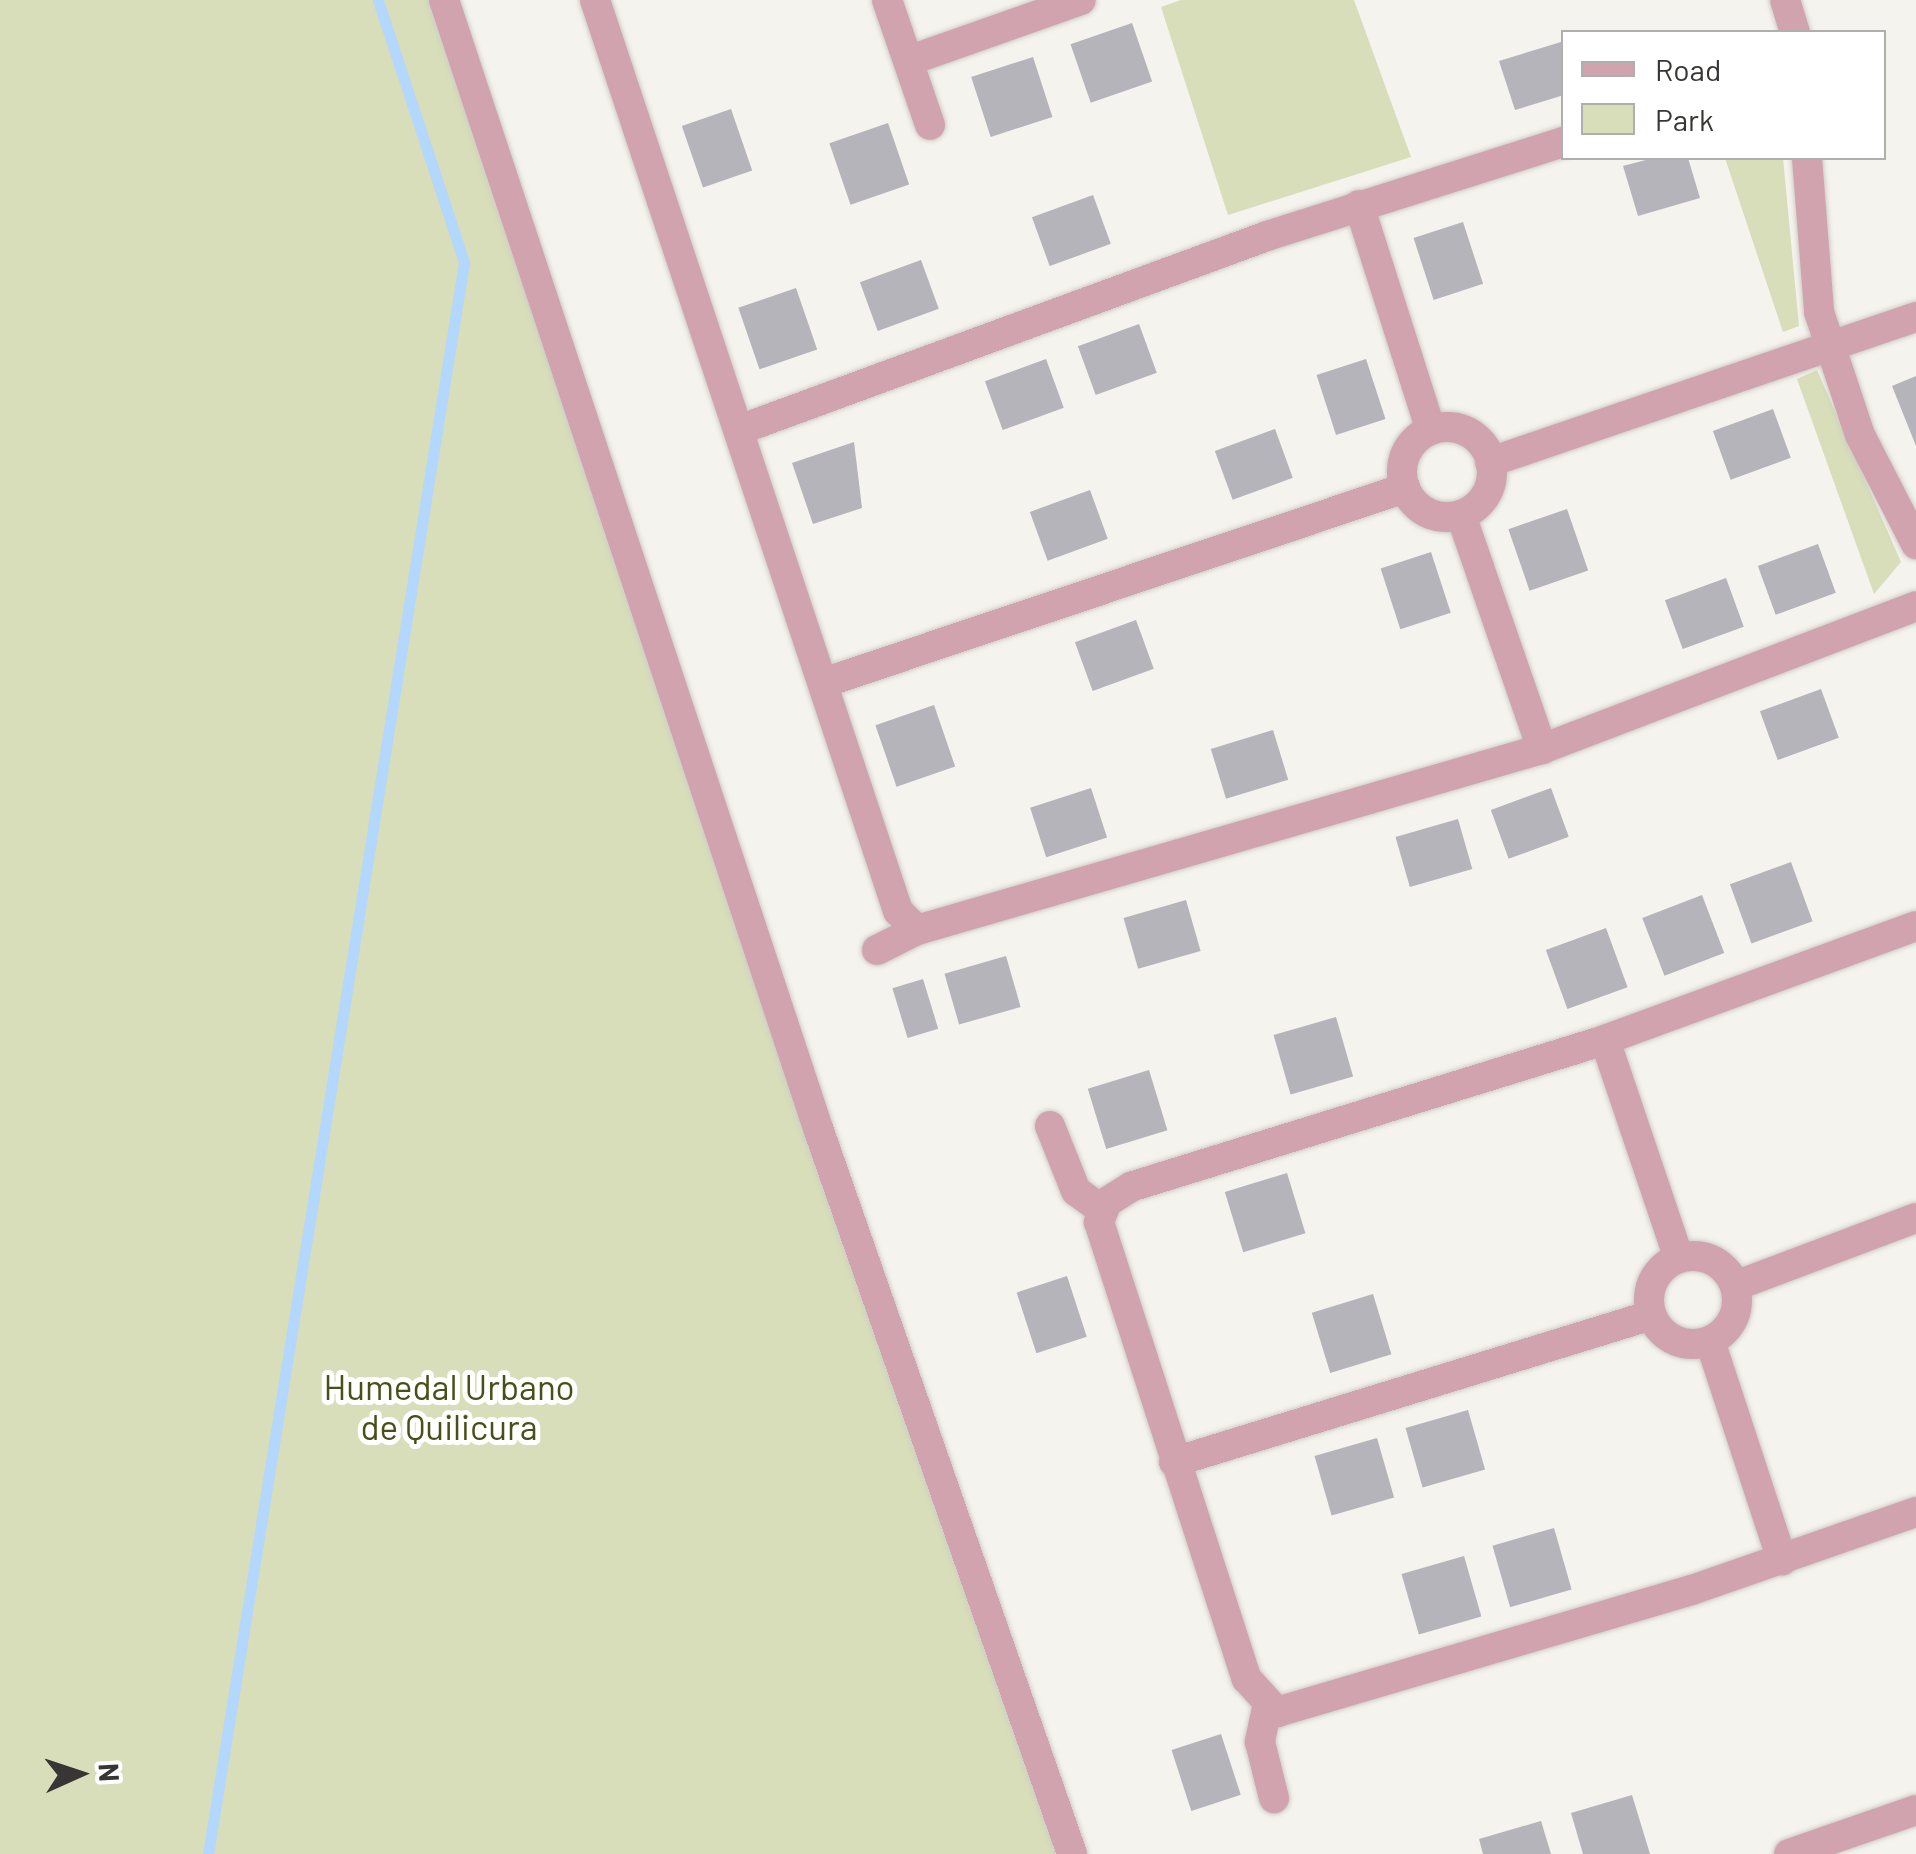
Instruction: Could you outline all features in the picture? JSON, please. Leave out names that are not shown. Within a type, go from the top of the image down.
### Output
[{"type":"street","points":[[444,0],[819,1132],[1072,1854]]},
{"type":"street","points":[[595,0],[898,911],[916,930]]},
{"type":"street","points":[[888,0],[930,125]]},
{"type":"street","points":[[908,62],[1082,0]]},
{"type":"street","points":[[1786,0],[1794,30]]},
{"type":"street","points":[[739,430],[1359,205],[1561,143]]},
{"type":"street","points":[[1806,160],[1830,347],[1860,436],[1916,544]]},
{"type":"street","points":[[1359,205],[1431,430]]},
{"type":"street","points":[[1490,462],[1916,317]]},
{"type":"street","points":[[1431,430],[1468,432],[1490,462],[1482,500],[1461,515],[1428,513],[1405,488],[1406,453],[1431,430]]},
{"type":"street","points":[[823,683],[1405,488]]},
{"type":"street","points":[[1461,515],[1542,749]]},
{"type":"street","points":[[877,950],[916,930],[1542,749],[1916,606]]},
{"type":"street","points":[[1102,1210],[1131,1187],[1605,1040],[1916,926]]},
{"type":"street","points":[[1605,1040],[1679,1258]]},
{"type":"street","points":[[1050,1126],[1076,1191],[1102,1210]]},
{"type":"street","points":[[1102,1210],[1102,1250],[1247,1680],[1267,1708],[1260,1742],[1274,1798]]},
{"type":"street","points":[[1735,1286],[1916,1218]]},
{"type":"street","points":[[1679,1258],[1713,1260],[1735,1286],[1733,1319],[1710,1342],[1675,1342],[1651,1316],[1652,1281],[1679,1258]]},
{"type":"street","points":[[1174,1462],[1651,1316]]},
{"type":"street","points":[[1710,1342],[1782,1560]]},
{"type":"street","points":[[1267,1708],[1305,1710],[1782,1560],[1916,1512]]},
{"type":"street","points":[[1789,1854],[1869,1842],[1916,1810]]},
{"type":"green space","name":"Humedal Urbano de Quilicura","points":[[0,0],[451,0],[1069,1854],[0,1854]]},
{"type":"green space","points":[[1181,0],[1354,0],[1411,157],[1228,215],[1161,7]]},
{"type":"green space","points":[[1726,160],[1783,160],[1799,326],[1783,332]]},
{"type":"green space","points":[[1817,370],[1901,562],[1874,594],[1797,379]]},
{"type":"building","points":[[1132,23],[1152,82],[1091,103],[1071,44]]},
{"type":"building","points":[[1561,42],[1561,96],[1515,110],[1499,61]]},
{"type":"building","points":[[1033,57],[1052,117],[991,137],[971,77]]},
{"type":"building","points":[[731,109],[752,170],[703,187],[682,126]]},
{"type":"building","points":[[888,123],[909,184],[851,205],[829,143]]},
{"type":"building","points":[[1646,160],[1689,160],[1700,198],[1638,216],[1623,166]]},
{"type":"building","points":[[1093,195],[1111,244],[1050,266],[1032,217]]},
{"type":"building","points":[[1463,222],[1483,284],[1434,300],[1414,238]]},
{"type":"building","points":[[921,260],[939,309],[878,331],[860,282]]},
{"type":"building","points":[[796,288],[817,349],[759,369],[738,308]]},
{"type":"building","points":[[1139,324],[1157,373],[1096,395],[1078,346]]},
{"type":"building","points":[[1046,359],[1064,408],[1003,430],[985,381]]},
{"type":"building","points":[[1366,359],[1385,419],[1336,435],[1317,375]]},
{"type":"building","points":[[1916,376],[1916,446],[1892,386]]},
{"type":"building","points":[[1773,409],[1791,458],[1731,480],[1713,431]]},
{"type":"building","points":[[1275,429],[1293,478],[1233,500],[1215,451]]},
{"type":"building","points":[[854,442],[862,508],[813,524],[792,463]]},
{"type":"building","points":[[1090,490],[1108,539],[1048,561],[1030,512]]},
{"type":"building","points":[[1567,509],[1588,570],[1530,591],[1508,529]]},
{"type":"building","points":[[1818,544],[1836,593],[1776,615],[1758,566]]},
{"type":"building","points":[[1431,552],[1451,613],[1400,629],[1381,568]]},
{"type":"building","points":[[1726,578],[1744,627],[1683,649],[1665,600]]},
{"type":"building","points":[[1136,620],[1154,669],[1093,691],[1075,642]]},
{"type":"building","points":[[1821,689],[1839,738],[1778,760],[1760,711]]},
{"type":"building","points":[[934,705],[955,766],[897,787],[875,725]]},
{"type":"building","points":[[1273,730],[1288,780],[1226,799],[1211,749]]},
{"type":"building","points":[[1091,788],[1107,837],[1046,857],[1030,808]]},
{"type":"building","points":[[1551,788],[1569,837],[1509,859],[1491,810]]},
{"type":"building","points":[[1458,819],[1472,869],[1410,887],[1396,837]]},
{"type":"building","points":[[1791,862],[1813,921],[1751,943],[1730,884]]},
{"type":"building","points":[[1702,895],[1724,953],[1664,976],[1642,918]]},
{"type":"building","points":[[1186,900],[1201,951],[1138,969],[1124,918]]},
{"type":"building","points":[[1606,928],[1628,987],[1567,1009],[1546,950]]},
{"type":"building","points":[[1006,956],[1021,1007],[959,1025],[944,974]]},
{"type":"building","points":[[923,979],[938,1029],[908,1038],[892,988]]},
{"type":"building","points":[[1336,1017],[1353,1077],[1291,1095],[1274,1035]]},
{"type":"building","points":[[1149,1070],[1167,1130],[1106,1149],[1088,1089]]},
{"type":"building","points":[[1287,1173],[1305,1233],[1243,1252],[1225,1192]]},
{"type":"building","points":[[1067,1276],[1087,1337],[1036,1353],[1017,1292]]},
{"type":"building","points":[[1373,1294],[1391,1354],[1330,1373],[1312,1313]]},
{"type":"building","points":[[1468,1410],[1485,1470],[1423,1488],[1406,1428]]},
{"type":"building","points":[[1377,1438],[1394,1498],[1332,1516],[1315,1456]]},
{"type":"building","points":[[1554,1528],[1572,1590],[1510,1607],[1492,1546]]},
{"type":"building","points":[[1464,1556],[1481,1617],[1419,1634],[1402,1574]]},
{"type":"building","points":[[1221,1734],[1241,1795],[1191,1811],[1172,1750]]},
{"type":"building","points":[[1632,1795],[1650,1854],[1583,1854],[1571,1813]]},
{"type":"building","points":[[1541,1821],[1551,1854],[1483,1854],[1479,1839]]},
{"type":"waterway","points":[[208,1854],[464,262],[378,0]]}]
